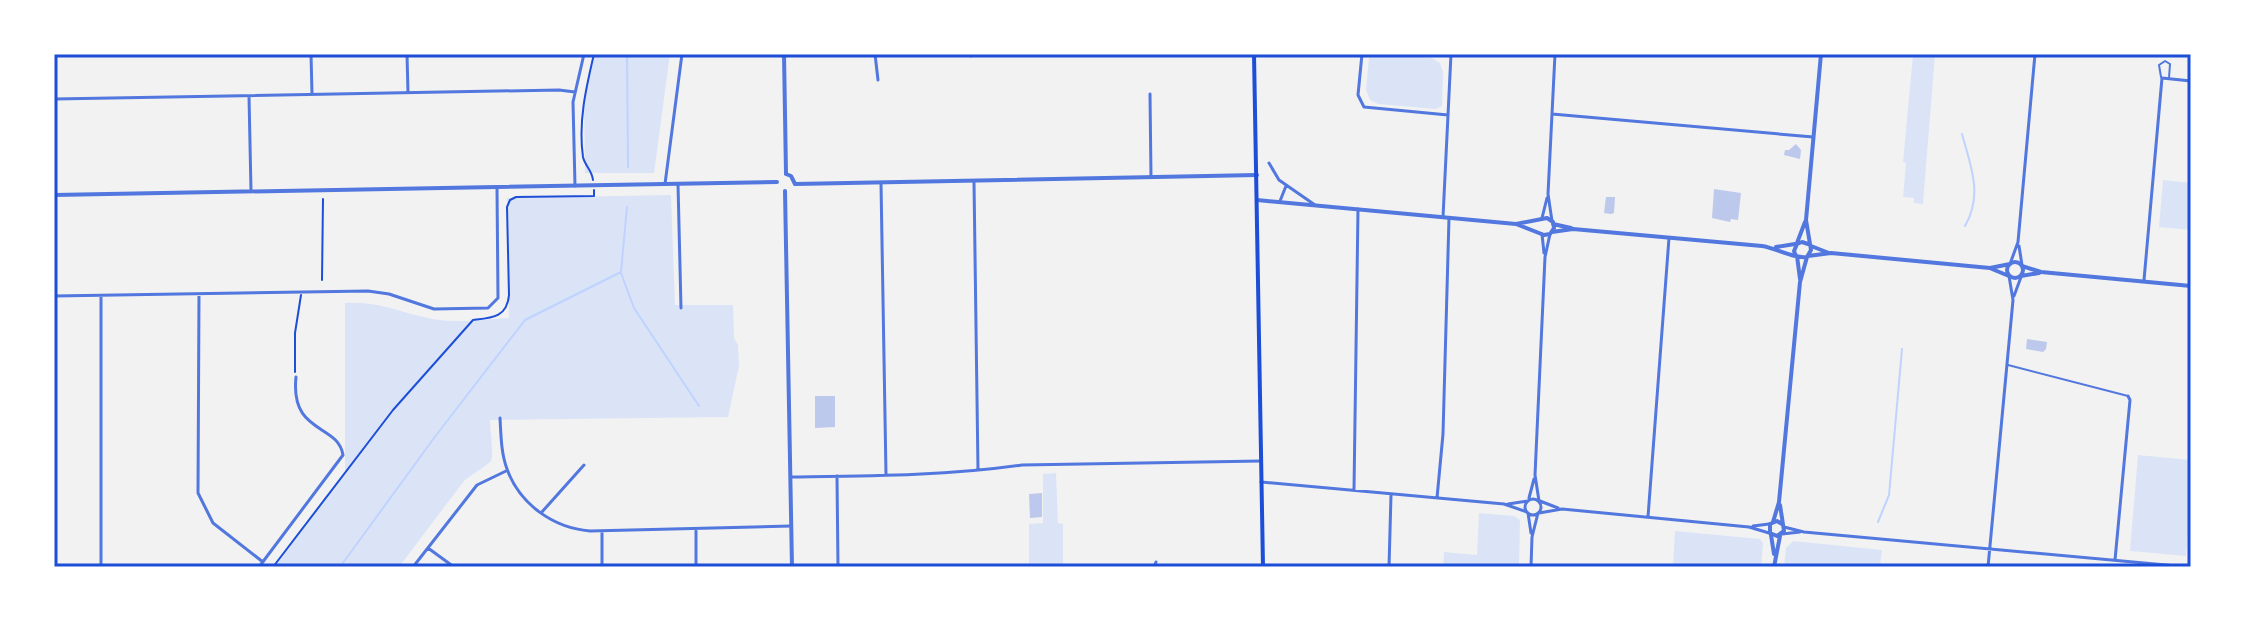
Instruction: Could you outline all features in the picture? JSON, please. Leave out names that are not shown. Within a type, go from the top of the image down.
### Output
[{"type":"main road","points":[[1254,54],[1263,567]]},
{"type":"street","points":[[311,54],[312,95]]},
{"type":"street","points":[[407,54],[408,93]]},
{"type":"street","points":[[575,186],[575,92],[584,54]]},
{"type":"street","points":[[665,184],[682,54]]},
{"type":"street","points":[[784,54],[786,174]]},
{"type":"street","points":[[875,54],[878,80]]},
{"type":"street","points":[[1362,54],[1358,95],[1364,107],[1448,115]]},
{"type":"street","points":[[1437,498],[1442,439],[1451,54]]},
{"type":"street","points":[[1532,537],[1542,506],[1535,475],[1545,257],[1552,222],[1548,194],[1555,54]]},
{"type":"street","points":[[1775,556],[1770,534],[1779,502],[1800,282],[1808,256],[1806,220],[1821,54]]},
{"type":"street","points":[[2013,300],[2007,268],[2018,242],[2035,54]]},
{"type":"street","points":[[2144,282],[2162,78],[2191,81]]},
{"type":"street","points":[[54,99],[575,92]]},
{"type":"street","points":[[1150,94],[1151,177]]},
{"type":"street","points":[[249,96],[251,191]]},
{"type":"street","points":[[1552,114],[1813,137]]},
{"type":"street","points":[[1269,163],[1272,172],[1286,186],[1315,205]]},
{"type":"street","points":[[786,174],[795,184],[785,191],[778,187],[777,182],[781,175],[786,174]]},
{"type":"street","points":[[795,184],[1257,175]]},
{"type":"street","points":[[974,180],[978,470]]},
{"type":"street","points":[[881,181],[886,475]]},
{"type":"street","points":[[54,195],[777,182]]},
{"type":"street","points":[[678,184],[681,308]]},
{"type":"street","points":[[1280,202],[1286,186]]},
{"type":"street","points":[[54,296],[377,291],[425,307],[485,309],[496,303],[499,293],[497,188]]},
{"type":"street","points":[[785,191],[792,567]]},
{"type":"street","points":[[1545,257],[1540,233],[1548,194]]},
{"type":"street","points":[[1257,200],[1516,224],[1541,220],[1573,229],[1774,248],[1796,256],[1831,253],[1990,268],[2015,262],[2041,272],[2191,286]]},
{"type":"street","points":[[1354,490],[1358,209]]},
{"type":"street","points":[[1800,282],[1794,248],[1806,220]]},
{"type":"street","points":[[1516,224],[1540,233],[1573,229]]},
{"type":"street","points":[[1648,517],[1669,238]]},
{"type":"street","points":[[1988,567],[2013,300],[2021,276],[2018,242]]},
{"type":"street","points":[[1774,248],[1809,245],[1831,253]]},
{"type":"street","points":[[1990,268],[2014,278],[2041,272]]},
{"type":"street","points":[[199,294],[198,493],[213,523],[263,562]]},
{"type":"street","points":[[101,296],[101,567]]},
{"type":"street","points":[[259,567],[341,460],[343,452],[340,445],[309,422],[299,410],[295,396],[296,377]]},
{"type":"street","points":[[2115,560],[2128,396]]},
{"type":"street","points":[[500,418],[507,470],[524,498],[563,527],[602,531],[791,526]]},
{"type":"street","points":[[791,477],[886,475],[1045,464],[1261,461]]},
{"type":"street","points":[[541,513],[584,465]]},
{"type":"street","points":[[413,567],[477,485],[507,470]]},
{"type":"street","points":[[1531,567],[1532,537],[1525,508],[1535,475]]},
{"type":"street","points":[[837,476],[838,567]]},
{"type":"street","points":[[1261,482],[1504,504],[1538,513],[1562,509]]},
{"type":"street","points":[[1389,567],[1391,494]]},
{"type":"street","points":[[1504,504],[1535,498],[1562,509],[1749,527],[1770,534],[1804,532]]},
{"type":"street","points":[[1774,567],[1783,526],[1779,502]]},
{"type":"street","points":[[1749,527],[1772,523],[1804,532],[2188,567]]},
{"type":"street","points":[[696,530],[696,567]]},
{"type":"street","points":[[602,531],[602,567]]},
{"type":"street","points":[[428,547],[454,567]]},
{"type":"street","points":[[1154,567],[1156,562]]},
{"type":"lane","points":[[2162,78],[2159,65],[2165,61],[2170,64],[2169,78]]},
{"type":"lane","points":[[2007,365],[2128,396]]},
{"type":"path","points":[[593,176],[583,158],[583,103],[594,54]]},
{"type":"path","points":[[273,567],[409,391],[473,320],[494,318],[506,307],[509,295],[507,207],[510,200],[516,197],[594,196]]},
{"type":"path","points":[[322,280],[323,199]]},
{"type":"path","points":[[296,377],[295,333],[301,292]]},
{"type":"shaded area","points":[[595,54],[670,54],[654,173],[585,173],[584,101]]},
{"type":"shaded area","points":[[1372,54],[1432,58],[1440,63],[1443,72],[1442,106],[1436,109],[1378,104],[1370,100],[1366,90]]},
{"type":"shaded area","points":[[1913,54],[1935,54],[1923,204],[1914,203],[1914,198],[1903,197],[1906,163],[1903,162]]},
{"type":"shaded area","points":[[2163,180],[2191,183],[2191,230],[2159,227]]},
{"type":"shaded area","points":[[671,195],[675,305],[733,305],[739,366],[728,417],[490,420],[491,461],[464,481],[399,567],[273,567],[345,471],[345,303],[371,304],[448,321],[509,318],[507,198]]},
{"type":"shaded area","points":[[2138,455],[2191,460],[2186,556],[2130,551]]},
{"type":"shaded area","points":[[1056,473],[1058,523],[1063,524],[1063,564],[1029,564],[1029,524],[1043,523],[1043,474]]},
{"type":"shaded area","points":[[1479,513],[1514,516],[1520,520],[1519,567],[1443,567],[1444,552],[1477,555]]},
{"type":"shaded area","points":[[1675,531],[1760,539],[1763,543],[1761,567],[1673,567]]},
{"type":"shaded area","points":[[1793,541],[1882,550],[1880,567],[1784,567],[1786,548]]},
{"type":"building","points":[[1796,144],[1801,150],[1800,159],[1784,155],[1785,150]]},
{"type":"building","points":[[1714,189],[1741,193],[1738,220],[1731,219],[1730,222],[1712,218]]},
{"type":"building","points":[[1606,197],[1615,197],[1614,213],[1604,213]]},
{"type":"building","points":[[2027,339],[2047,342],[2046,349],[2043,352],[2026,349]]},
{"type":"building","points":[[815,396],[835,396],[835,427],[815,428]]},
{"type":"building","points":[[1042,493],[1042,517],[1030,518],[1029,494]]},
{"type":"waterway","points":[[627,54],[628,167]]},
{"type":"waterway","points":[[1962,134],[1974,181],[1973,203],[1965,226]]},
{"type":"waterway","points":[[340,567],[525,320],[621,272],[627,207]]},
{"type":"waterway","points":[[621,273],[634,308],[699,406]]},
{"type":"waterway","points":[[1878,522],[1889,495],[1902,349]]}]
